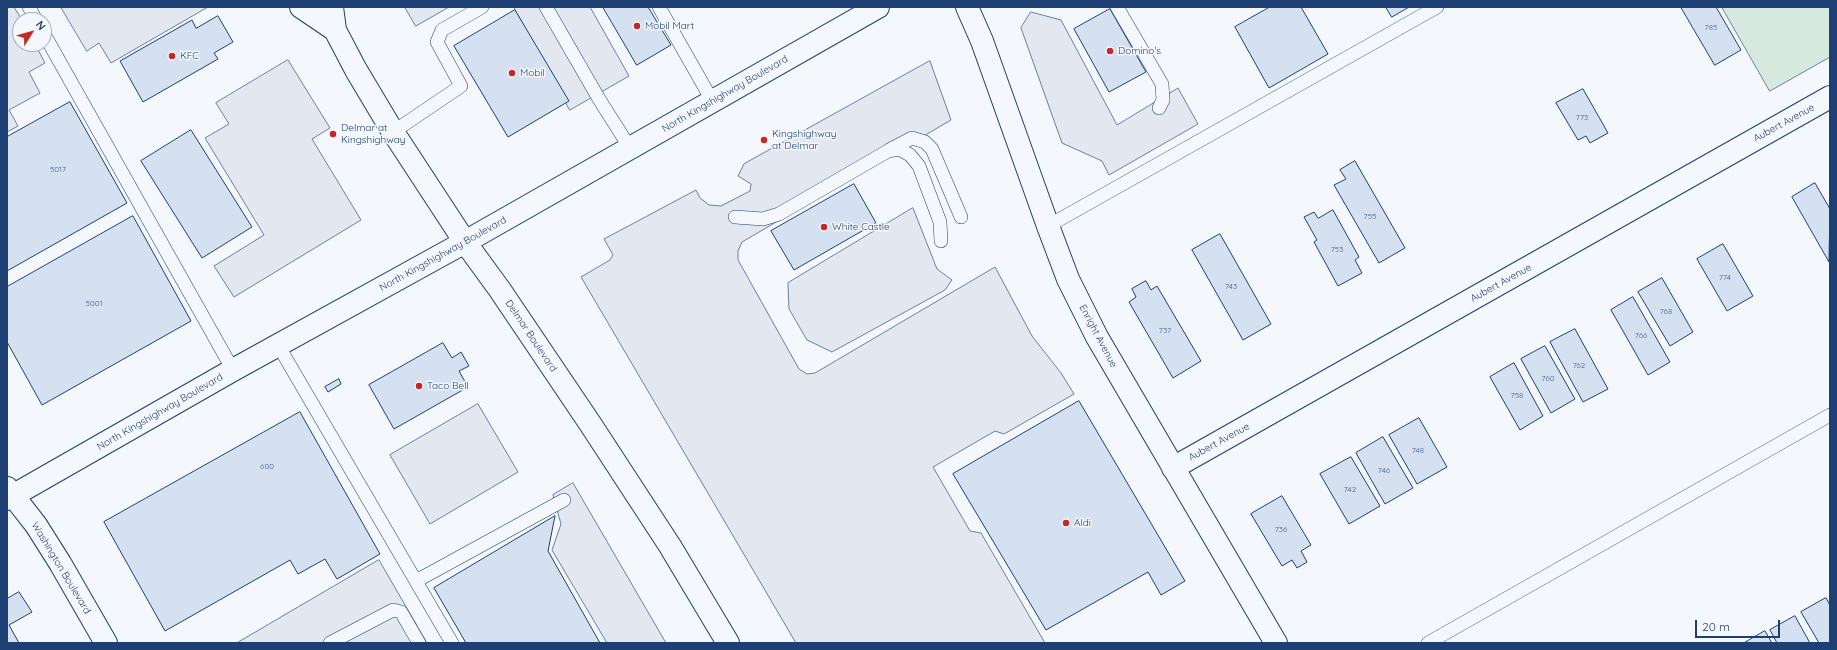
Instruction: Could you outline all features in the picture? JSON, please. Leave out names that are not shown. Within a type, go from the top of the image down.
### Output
[{"type":"main road","name":"Delmar Boulevard","points":[[301,7],[335,30]]},
{"type":"main road","name":"Delmar Boulevard","points":[[332,7],[335,30],[356,70],[393,132],[465,242],[500,290],[591,425],[670,546],[728,643]]},
{"type":"main road","name":"North Kingshighway Boulevard","points":[[9,494],[465,242],[878,7]]},
{"type":"main road","name":"Enright Avenue","points":[[967,7],[982,41],[1068,279],[1097,337],[1276,643]]},
{"type":"main road","name":"Aubert Avenue","points":[[1173,468],[1830,97]]},
{"type":"main road","name":"Washington Boulevard","points":[[9,494],[36,525],[60,563],[106,643]]},
{"type":"lane","points":[[393,132],[461,86],[436,42],[442,30],[482,7]]},
{"type":"lane","points":[[546,7],[599,99],[630,148]]},
{"type":"lane","points":[[659,7],[712,102]]},
{"type":"lane","points":[[1117,7],[1162,84],[1163,100],[1159,108]]},
{"type":"lane","points":[[1048,226],[1438,7]]},
{"type":"lane","points":[[52,48],[233,370]]},
{"type":"lane","points":[[735,217],[763,219],[778,214],[912,138],[925,142],[932,149],[961,217]]},
{"type":"lane","points":[[888,151],[899,149],[910,155],[919,166],[940,222],[941,241]]},
{"type":"lane","points":[[278,345],[452,643]]},
{"type":"lane","points":[[1428,643],[1830,415]]},
{"type":"lane","points":[[416,581],[564,500]]},
{"type":"lane","points":[[330,643],[393,610],[401,612],[419,643]]},
{"type":"shaded area","points":[[7,7],[14,7],[17,12],[12,12],[12,52],[39,52],[45,63],[29,72],[40,93],[9,110],[18,126],[7,132]]},
{"type":"shaded area","points":[[61,7],[208,7],[111,63],[99,43],[87,51]]},
{"type":"shaded area","points":[[405,7],[449,7],[416,26]]},
{"type":"shaded area","points":[[514,7],[590,7],[629,76],[570,110]]},
{"type":"shaded area","points":[[1722,7],[1830,7],[1830,57],[1770,91]]},
{"type":"shaded area","points":[[1031,12],[1061,20],[1117,125],[1178,88],[1198,124],[1109,175],[1102,161],[1062,143],[1021,28]]},
{"type":"shaded area","points":[[288,60],[330,128],[312,139],[361,220],[234,297],[214,266],[264,235],[205,138],[229,124],[216,103]]},
{"type":"shaded area","points":[[930,61],[951,120],[742,242],[738,251],[738,260],[799,369],[807,374],[815,373],[995,267],[1032,336],[1061,373],[1074,394],[1004,434],[995,431],[933,467],[970,531],[981,533],[1045,643],[796,643],[581,277],[610,260],[613,255],[604,239],[696,190],[700,198],[709,205],[721,206],[750,191],[751,184],[738,176],[744,164]]},
{"type":"shaded area","points":[[913,208],[937,269],[952,280],[945,290],[832,352],[807,340],[789,309],[788,283]]},
{"type":"shaded area","points":[[478,404],[518,472],[430,524],[390,455]]},
{"type":"shaded area","points":[[573,483],[666,643],[607,643],[552,550],[561,524],[553,495]]},
{"type":"shaded area","points":[[379,560],[427,643],[237,643]]},
{"type":"building","name":"Mobil Mart","points":[[603,7],[648,7],[671,45],[637,65]]},
{"type":"building","points":[[1270,7],[1301,7],[1328,54],[1269,88],[1235,27]]},
{"type":"building","points":[[1386,7],[1409,7],[1392,17]]},
{"type":"building","points":[[1681,7],[1716,7],[1741,50],[1715,65]]},
{"type":"building","name":"Domino's","points":[[1110,9],[1146,72],[1109,92],[1074,29]]},
{"type":"building","name":"Mobil","points":[[515,10],[569,101],[508,137],[454,46]]},
{"type":"building","name":"KFC","points":[[218,16],[233,42],[214,53],[218,59],[143,102],[120,61],[192,20],[196,28]]},
{"type":"building","points":[[1583,89],[1608,133],[1590,143],[1586,136],[1578,140],[1556,103]]},
{"type":"building","points":[[70,102],[127,203],[7,271],[7,137]]},
{"type":"building","points":[[191,130],[252,227],[202,258],[141,161]]},
{"type":"building","points":[[1355,161],[1405,248],[1379,263],[1334,185],[1346,179],[1340,170]]},
{"type":"building","points":[[1815,183],[1830,209],[1829,262],[1792,197]]},
{"type":"building","name":"White Castle","points":[[854,184],[876,223],[794,270],[771,231]]},
{"type":"building","points":[[1333,210],[1359,257],[1355,260],[1362,273],[1338,286],[1314,242],[1317,240],[1304,217],[1314,212],[1318,218]]},
{"type":"building","points":[[133,216],[191,321],[42,405],[7,342],[7,287]]},
{"type":"building","points":[[1220,234],[1271,324],[1243,340],[1192,250]]},
{"type":"building","points":[[1723,244],[1753,296],[1727,311],[1697,259]]},
{"type":"building","points":[[1662,278],[1693,332],[1670,346],[1638,292]]},
{"type":"building","points":[[1146,281],[1151,290],[1157,286],[1201,361],[1173,378],[1129,302],[1136,297],[1132,289]]},
{"type":"building","points":[[1633,297],[1670,362],[1648,375],[1611,310]]},
{"type":"building","points":[[1575,329],[1608,389],[1583,402],[1550,342]]},
{"type":"building","name":"Taco Bell","points":[[443,343],[452,358],[461,352],[469,366],[459,371],[468,387],[394,429],[369,385]]},
{"type":"building","points":[[1545,346],[1575,399],[1551,413],[1521,359]]},
{"type":"building","points":[[1514,363],[1543,416],[1520,430],[1490,377]]},
{"type":"building","points":[[339,379],[341,384],[328,392],[325,387]]},
{"type":"building","name":"Aldi","points":[[1079,401],[1185,581],[1161,595],[1148,572],[1046,630],[953,474]]},
{"type":"building","points":[[300,412],[380,554],[337,579],[325,559],[298,574],[290,560],[165,631],[104,522]]},
{"type":"building","points":[[1419,418],[1447,467],[1417,484],[1389,435]]},
{"type":"building","points":[[1383,437],[1413,488],[1385,504],[1356,453]]},
{"type":"building","points":[[1351,457],[1380,506],[1349,524],[1320,474]]},
{"type":"building","points":[[1282,496],[1311,545],[1301,551],[1307,562],[1297,568],[1292,560],[1282,566],[1251,514]]},
{"type":"building","points":[[555,516],[548,551],[600,643],[466,643],[434,588]]},
{"type":"building","points":[[19,592],[32,612],[9,625],[19,643],[7,643],[7,599]]},
{"type":"building","points":[[1826,598],[1830,605],[1830,643],[1819,643],[1801,612]]},
{"type":"building","points":[[1795,616],[1810,643],[1777,643],[1770,630]]},
{"type":"building","points":[[1765,631],[1772,643],[1744,643]]},
{"type":"place","name":"Mobil Mart","points":[[637,26]]},
{"type":"place","name":"Domino's","points":[[1110,51]]},
{"type":"place","name":"KFC","points":[[172,56]]},
{"type":"place","name":"Mobil","points":[[512,73]]},
{"type":"place","name":"Delmar at Kingshighway","points":[[333,134]]},
{"type":"place","name":"Kingshighway at Delmar","points":[[764,140]]},
{"type":"place","name":"White Castle","points":[[824,227]]},
{"type":"place","name":"Taco Bell","points":[[419,386]]},
{"type":"place","name":"Aldi","points":[[1066,523]]}]
